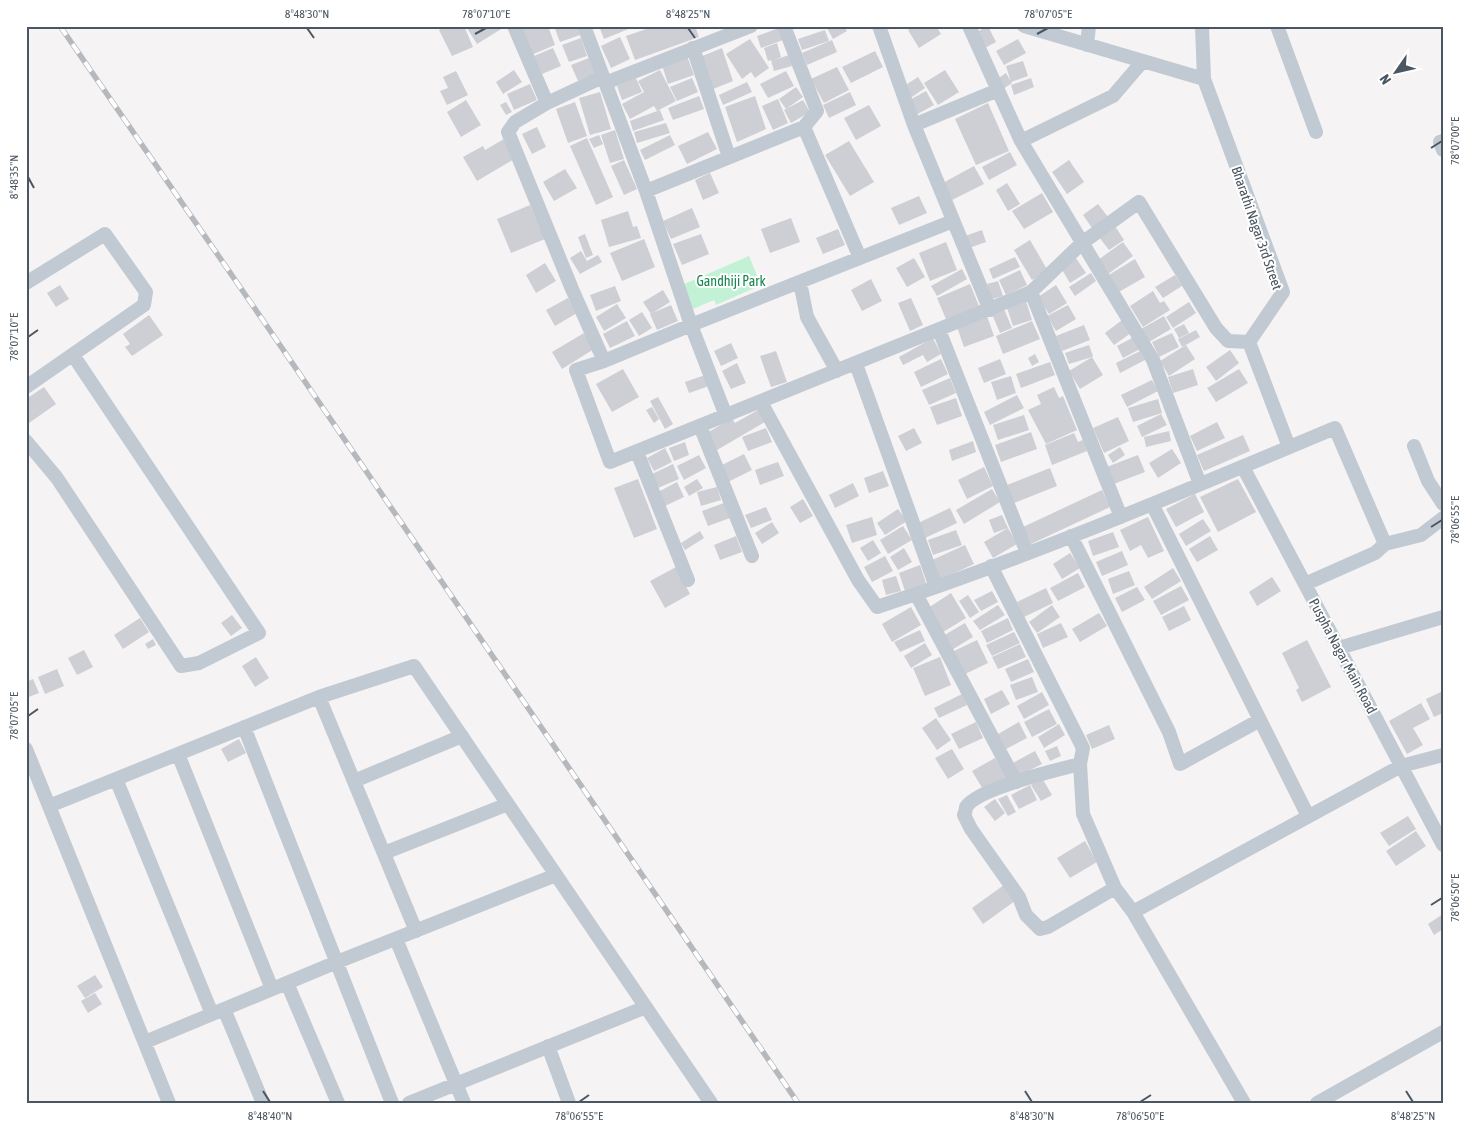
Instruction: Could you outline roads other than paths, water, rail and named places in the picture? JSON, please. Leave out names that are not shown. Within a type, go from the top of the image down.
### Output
[{"type":"street","points":[[514,26],[547,103]]},
{"type":"street","points":[[584,26],[646,191],[691,324],[726,416]]},
{"type":"street","points":[[604,361],[572,289],[508,132],[515,122],[547,103],[751,26]]},
{"type":"street","points":[[646,191],[804,127],[817,111],[784,26]]},
{"type":"street","points":[[879,26],[914,125],[990,310]]},
{"type":"street","points":[[969,26],[1021,141],[1152,360],[1200,484]]},
{"type":"street","points":[[1024,26],[1204,79]]},
{"type":"street","points":[[1087,45],[1089,26]]},
{"type":"street","name":"Bharathi Nagar 3rd Street","points":[[1202,26],[1204,79],[1283,292],[1249,342]]},
{"type":"street","points":[[1277,26],[1316,132]]},
{"type":"street","points":[[693,48],[728,157]]},
{"type":"street","points":[[1021,141],[1113,96],[1143,62]]},
{"type":"street","points":[[914,125],[998,90]]},
{"type":"street","points":[[804,127],[860,258]]},
{"type":"street","points":[[1443,141],[1440,142],[1443,150]]},
{"type":"street","points":[[953,221],[691,324],[604,361],[576,370],[610,462],[1031,292],[1082,243],[1139,202],[1216,328],[1228,341],[1249,342],[1289,447]]},
{"type":"street","points":[[26,283],[105,234],[146,292],[144,305],[26,388]]},
{"type":"street","points":[[800,282],[807,317],[837,371]]},
{"type":"street","points":[[1031,292],[1121,517]]},
{"type":"street","points":[[939,330],[1027,553]]},
{"type":"street","points":[[26,441],[57,478],[181,666],[199,664],[259,633],[73,355]]},
{"type":"street","points":[[856,364],[936,587]]},
{"type":"street","points":[[761,402],[858,580],[877,607],[936,587],[1121,517],[1335,428],[1386,544]]},
{"type":"street","points":[[700,426],[752,556]]},
{"type":"street","points":[[1414,446],[1428,480],[1443,504]]},
{"type":"street","points":[[637,452],[688,580]]},
{"type":"street","name":"Puspha Nagar Main Road","points":[[1243,467],[1443,845]]},
{"type":"street","points":[[1152,504],[1308,816]]},
{"type":"street","points":[[1305,584],[1375,553],[1386,544],[1421,535],[1443,518]]},
{"type":"street","points":[[1071,536],[1169,732],[1180,764],[1260,720]]},
{"type":"street","points":[[990,566],[1083,748],[1080,764],[1083,814],[1115,888],[1133,912],[1244,1103]]},
{"type":"street","points":[[916,594],[1016,782]]},
{"type":"street","points":[[1339,648],[1443,617]]},
{"type":"street","points":[[50,806],[319,697],[414,666],[712,1103]]},
{"type":"street","points":[[319,697],[416,931]]},
{"type":"street","points":[[244,727],[392,1103]]},
{"type":"street","points":[[354,780],[462,736]]},
{"type":"street","points":[[26,749],[169,1103]]},
{"type":"street","points":[[178,754],[272,990]]},
{"type":"street","points":[[1133,912],[1401,766],[1443,755]]},
{"type":"street","points":[[1080,764],[1016,782],[973,800],[966,808],[964,815],[971,829],[1019,897],[1026,915],[1040,929],[1048,927],[1115,888]]},
{"type":"street","points":[[116,779],[218,1012],[263,1103]]},
{"type":"street","points":[[384,853],[508,804]]},
{"type":"street","points":[[145,1042],[337,962],[556,875]]},
{"type":"street","points":[[396,939],[464,1103]]},
{"type":"street","points":[[287,983],[338,1103]]},
{"type":"street","points":[[409,1103],[646,1007]]},
{"type":"street","points":[[1317,1103],[1443,1032]]},
{"type":"street","points":[[548,1046],[569,1103]]},
{"type":"railway","points":[[60,26],[798,1103]]},
{"type":"park label","name":"Gandhiji Park","points":[[731,281]]}]
